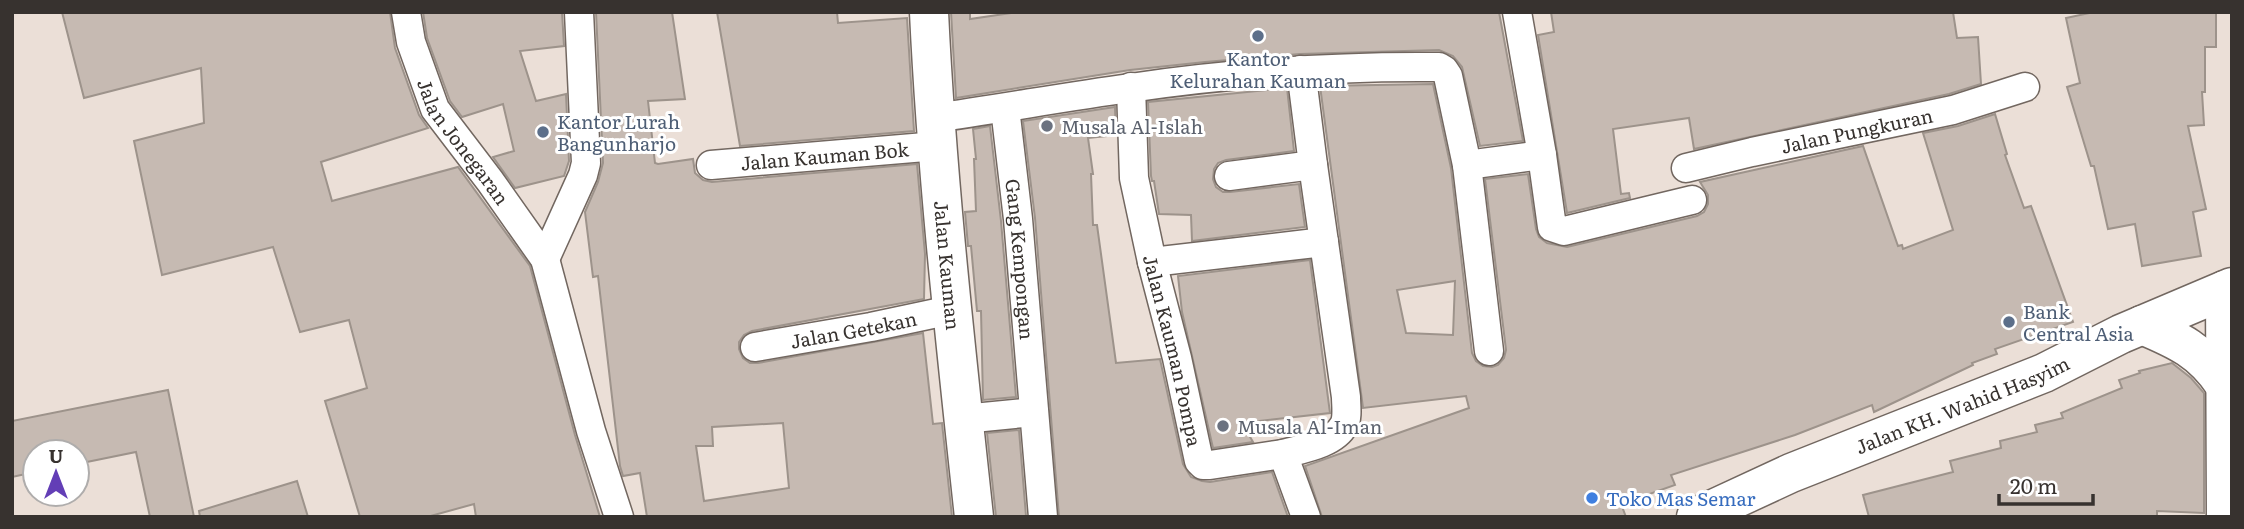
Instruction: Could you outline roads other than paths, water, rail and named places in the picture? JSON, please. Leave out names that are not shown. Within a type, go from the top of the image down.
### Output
[{"type":"street","name":"Jalan Jonegaran","points":[[406,12],[411,43],[435,110],[545,259],[591,431],[619,517]]},
{"type":"street","points":[[545,259],[586,163],[579,12]]},
{"type":"street","name":"Jalan Kauman","points":[[929,12],[935,132],[974,517]]},
{"type":"street","points":[[1517,12],[1551,224],[1556,230],[1564,231],[1692,200]]},
{"type":"street","points":[[935,132],[1005,108],[1131,88],[1301,70],[1381,65],[1439,66],[1448,76],[1467,165],[1489,351]]},
{"type":"street","points":[[1301,70],[1346,397],[1343,426],[1334,435],[1324,441],[1283,454],[1306,517]]},
{"type":"street","name":"Jalan Kauman Pompa","points":[[1131,88],[1134,177],[1199,461],[1210,466],[1283,454]]},
{"type":"street","name":"Jalan Pungkuran","points":[[1686,168],[1953,110],[2025,88]]},
{"type":"street","name":"Gang Kempongan","points":[[1005,108],[1016,194],[1043,517]]},
{"type":"street","name":"Jalan Kauman Bok","points":[[711,165],[935,132]]},
{"type":"street","points":[[1467,165],[1542,155]]},
{"type":"street","points":[[1229,176],[1313,166]]},
{"type":"street","points":[[1152,262],[1324,242]]},
{"type":"street","points":[[2226,517],[2224,384],[2228,289]]},
{"type":"street","name":"Jalan KH. Wahid Hasyim","points":[[1713,513],[1791,473],[2044,373],[2142,325],[2228,289]]},
{"type":"street","name":"Jalan Getekan","points":[[755,347],[951,310]]},
{"type":"street","points":[[2142,325],[2176,340],[2203,358],[2224,384]]},
{"type":"street","points":[[963,419],[1034,412]]},
{"type":"place","name":"Kantor Kelurahan Kauman","points":[[1258,36]]},
{"type":"place","name":"Musala Al-Islah","points":[[1047,126]]},
{"type":"place","name":"Kantor Lurah Bangunharjo","points":[[543,132]]},
{"type":"place","name":"Bank Central Asia","points":[[2009,322]]},
{"type":"place","name":"Musala Al-Iman","points":[[1223,426]]},
{"type":"place","name":"Toko Mas Semar","points":[[1592,498]]}]
